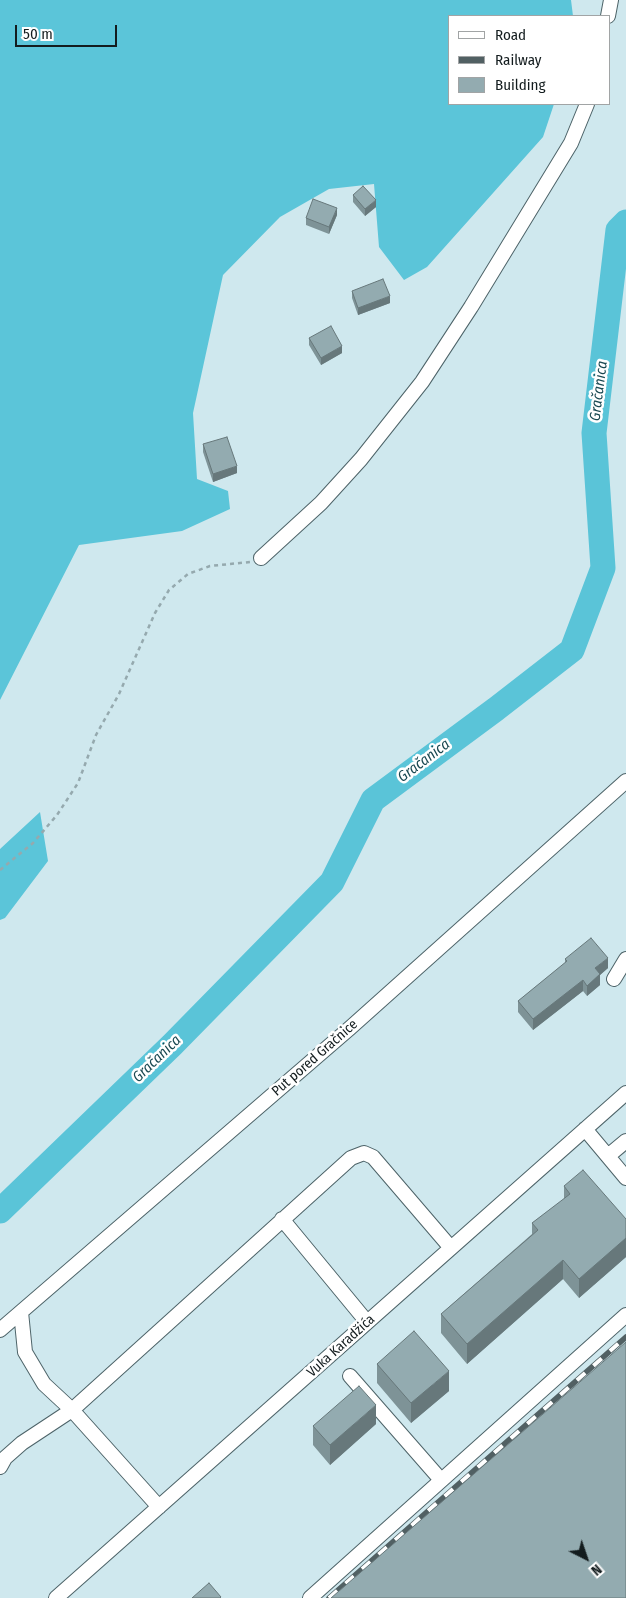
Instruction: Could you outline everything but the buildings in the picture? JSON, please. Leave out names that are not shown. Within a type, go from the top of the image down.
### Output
[{"type":"street","points":[[608,15],[611,0]]},
{"type":"street","points":[[261,558],[289,534],[341,481],[422,382],[456,331],[570,144],[587,105]]},
{"type":"street","name":"Put pored Gračnice","points":[[0,1330],[342,1034],[626,780]]},
{"type":"street","points":[[614,979],[626,959]]},
{"type":"street","name":"Vuka Karadžića","points":[[56,1598],[626,1093]]},
{"type":"street","points":[[585,1130],[626,1178]]},
{"type":"street","points":[[608,1156],[626,1141]]},
{"type":"street","points":[[0,1467],[5,1458],[22,1443],[72,1410],[351,1158],[364,1153],[373,1156],[451,1248]]},
{"type":"street","points":[[282,1219],[367,1322]]},
{"type":"street","points":[[21,1312],[25,1352],[44,1384],[72,1410],[159,1507]]},
{"type":"street","points":[[310,1598],[626,1315]]},
{"type":"street","points":[[350,1376],[441,1480]]},
{"type":"path","points":[[0,870],[33,843],[57,815],[78,783],[96,735],[119,694],[155,613],[169,590],[188,574],[210,566],[247,564],[261,558]]},
{"type":"shaded area","points":[[0,0],[571,0],[573,15],[448,15],[448,105],[554,105],[543,137],[427,267],[404,280],[379,247],[374,184],[329,189],[280,217],[223,275],[193,413],[197,479],[228,491],[230,509],[182,531],[79,545],[0,700]]},
{"type":"shaded area","points":[[40,812],[48,861],[5,918],[0,920],[0,849]]},
{"type":"waterway","name":"Gračanica","points":[[0,1211],[172,1045],[332,882],[373,800],[572,650],[603,568],[594,433],[618,230],[626,222]]},
{"type":"railway","points":[[329,1598],[626,1337]]}]
